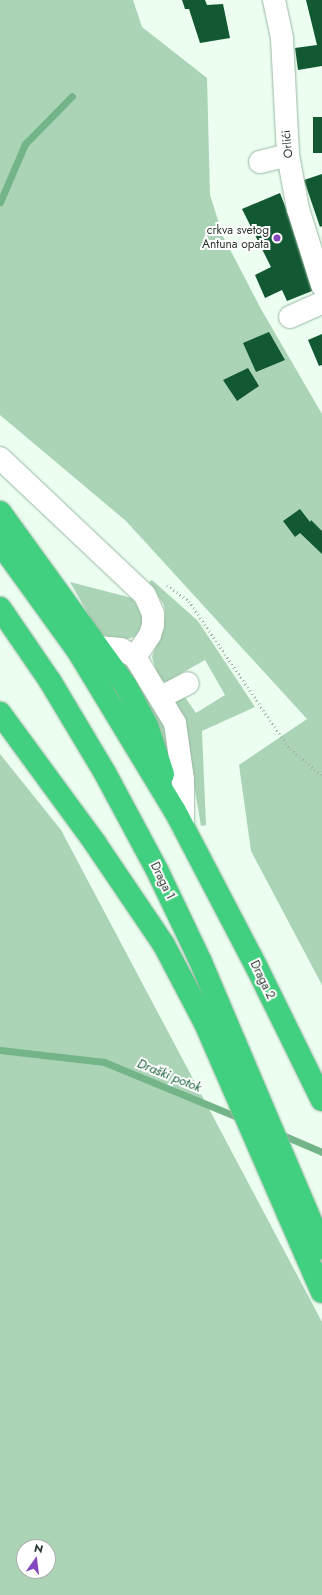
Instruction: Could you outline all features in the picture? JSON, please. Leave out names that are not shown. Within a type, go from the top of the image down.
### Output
[{"type":"highway","points":[[0,512],[48,592],[78,651],[171,804]]},
{"type":"highway","points":[[0,543],[48,592],[98,647],[126,686],[147,726],[171,804]]},
{"type":"highway","name":"Draga 1","points":[[0,608],[50,681],[105,773],[157,870],[200,960],[282,1176]]},
{"type":"highway","points":[[0,713],[38,762],[164,945],[282,1176],[322,1248]]},
{"type":"highway","name":"Draga 2","points":[[171,804],[322,1100]]},
{"type":"highway","points":[[282,1176],[322,1292]]},
{"type":"street","name":"Orlići","points":[[274,0],[282,39],[288,155],[298,209],[322,285]]},
{"type":"street","points":[[260,162],[288,155]]},
{"type":"street","points":[[290,317],[322,303]]},
{"type":"street","points":[[0,458],[145,595],[153,614],[153,625],[150,635],[134,658]]},
{"type":"street","points":[[98,647],[121,650],[134,658],[161,697],[175,723],[179,739],[185,807],[183,827]]},
{"type":"street","points":[[161,697],[188,683]]},
{"type":"green space","points":[[0,0],[133,0],[142,27],[207,78],[210,195],[223,236],[261,309],[322,414],[322,985],[251,851],[239,765],[307,719],[126,521],[0,415]]},
{"type":"green space","points":[[152,580],[198,621],[255,707],[202,731],[206,825],[201,826],[190,761],[174,706],[174,698],[184,696],[196,713],[225,695],[205,660],[166,682],[159,680],[152,657],[165,618],[164,605],[149,582]]},
{"type":"green space","points":[[70,582],[132,598],[142,613],[142,629],[137,636],[124,640],[110,639],[98,631]]},
{"type":"green space","points":[[124,660],[167,723],[172,764],[117,661]]},
{"type":"green space","points":[[0,754],[61,830],[322,1322],[322,1595],[0,1595]]},
{"type":"building","points":[[182,0],[205,0],[207,5],[223,4],[230,38],[200,43],[189,9],[185,9]]},
{"type":"building","points":[[306,0],[322,0],[322,66],[298,70],[295,48],[317,45]]},
{"type":"building","points":[[313,117],[322,117],[322,153],[313,153]]},
{"type":"building","points":[[322,174],[322,226],[320,227],[304,180]]},
{"type":"building","name":"crkva svetog Antuna opata","points":[[280,193],[317,289],[287,301],[282,290],[265,298],[255,275],[271,267],[242,209]]},
{"type":"building","points":[[269,332],[285,360],[256,372],[243,343]]},
{"type":"building","points":[[322,334],[322,365],[319,366],[308,340]]},
{"type":"building","points":[[248,368],[259,386],[237,401],[223,380]]},
{"type":"building","points":[[300,509],[310,522],[311,520],[322,531],[322,554],[300,533],[295,537],[283,521]]},
{"type":"waterway","points":[[0,202],[25,144],[72,96]]},
{"type":"waterway","name":"Draški potok","points":[[0,1050],[104,1062],[240,1118]]},
{"type":"waterway","name":"Draški potok","points":[[280,1134],[322,1152]]},
{"type":"place","name":"crkva svetog Antuna opata","points":[[277,238]]}]
